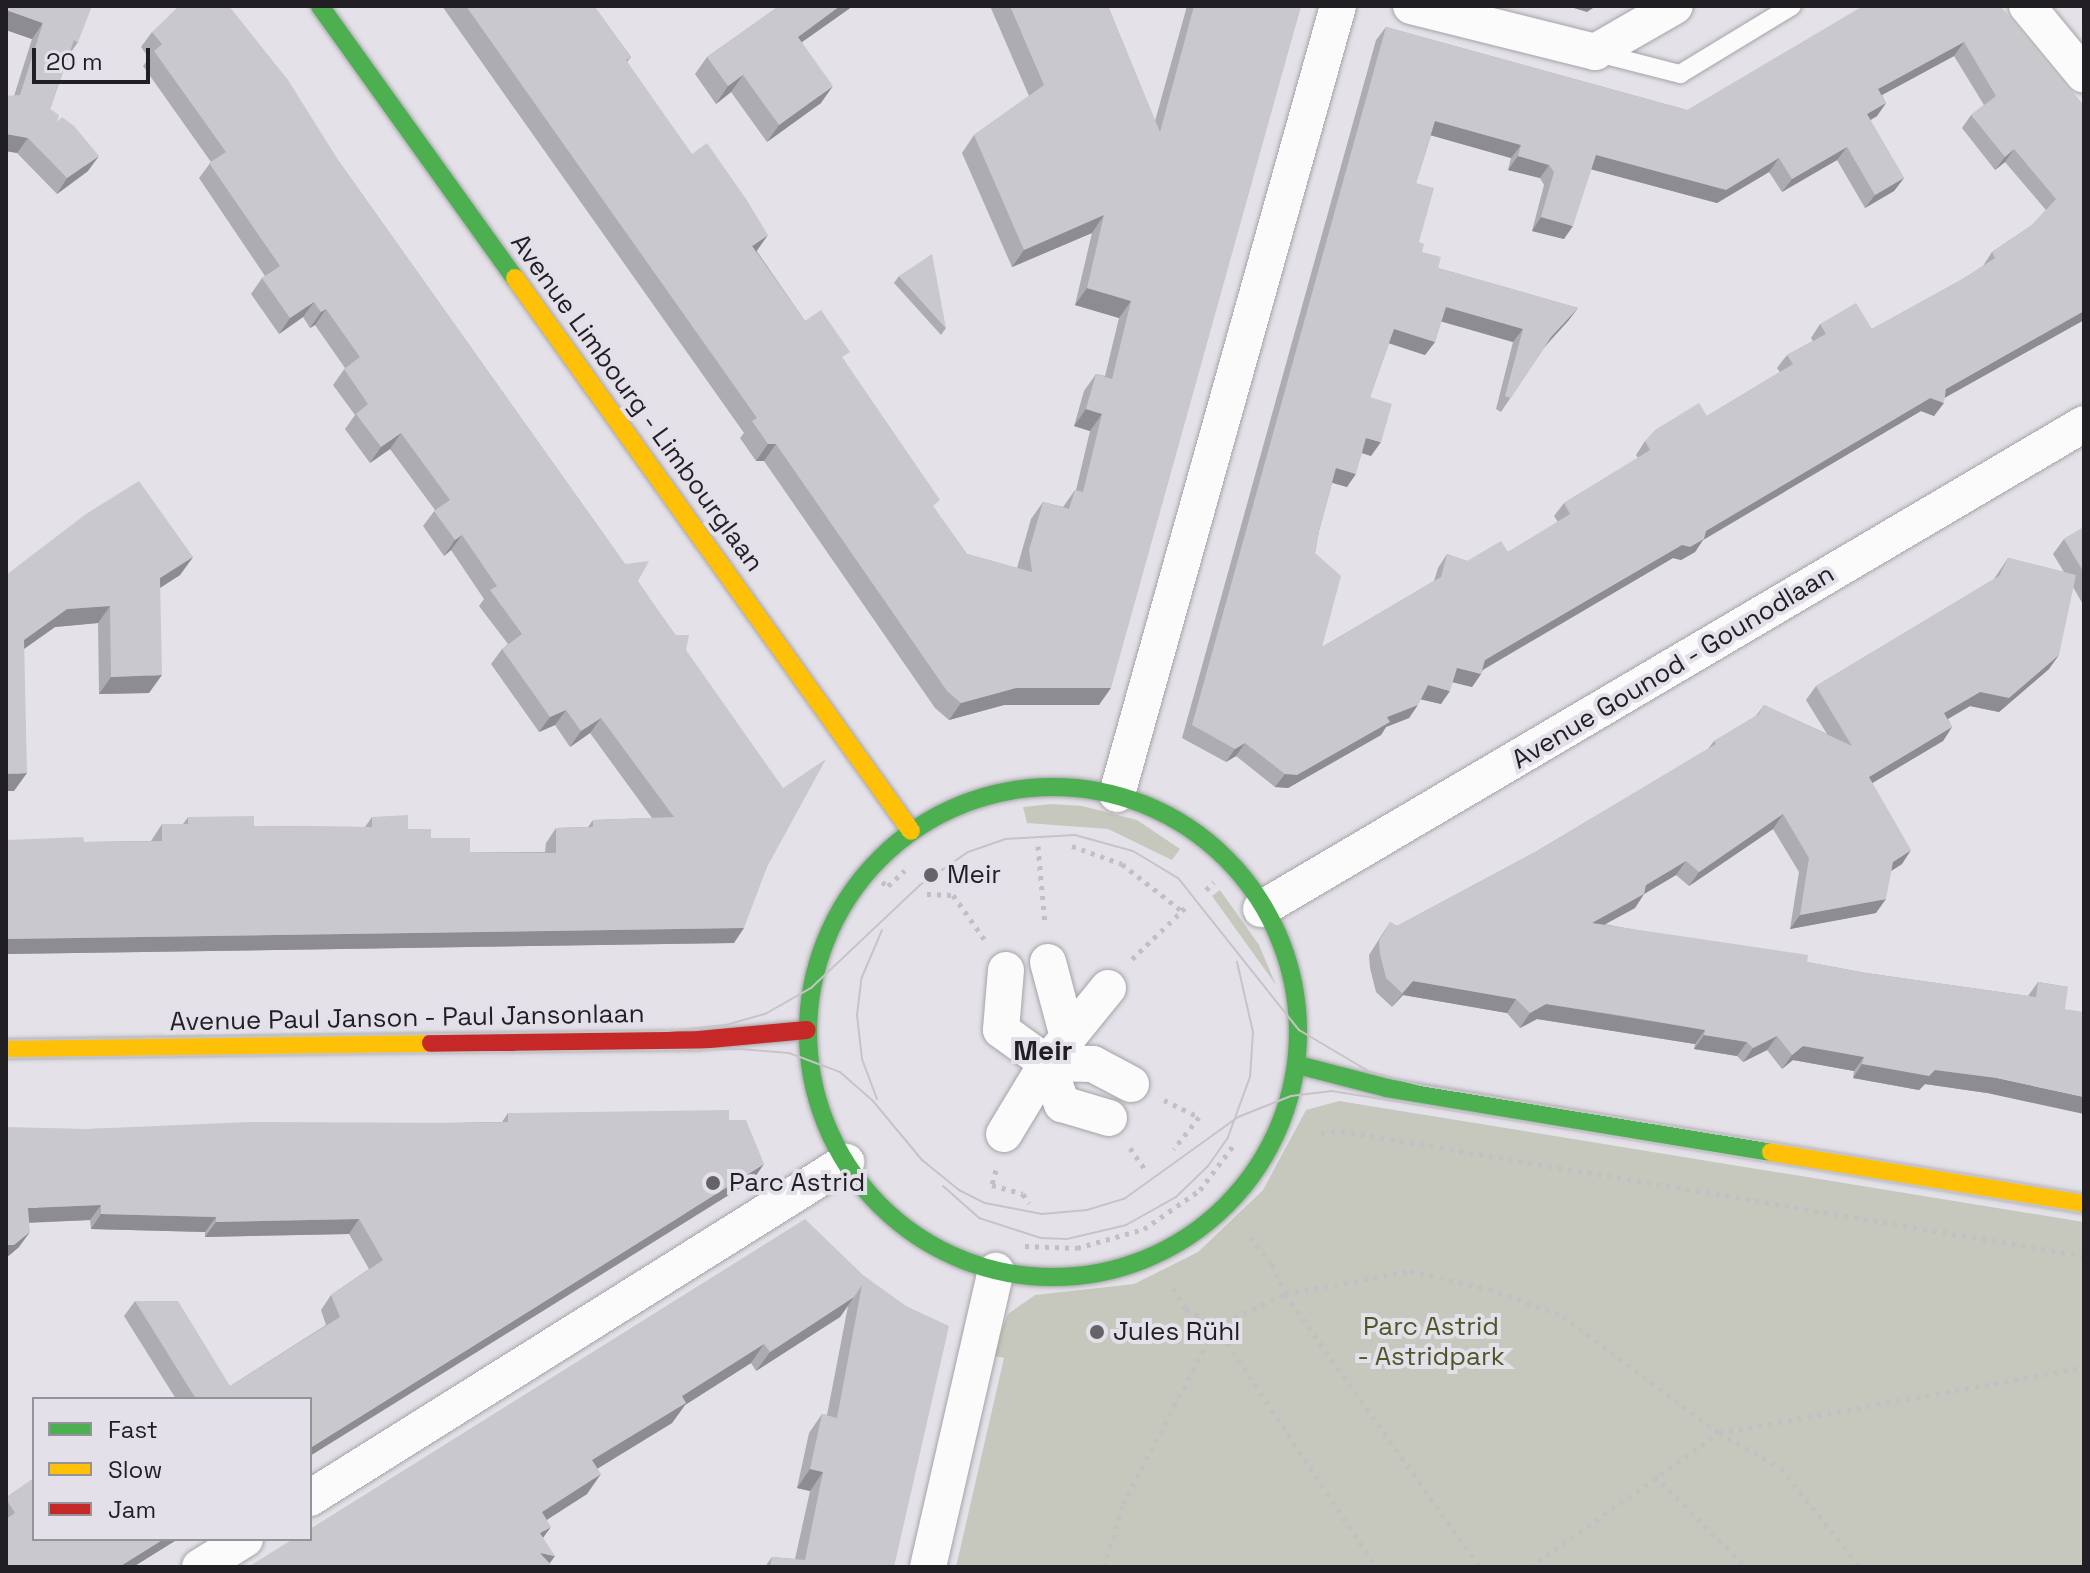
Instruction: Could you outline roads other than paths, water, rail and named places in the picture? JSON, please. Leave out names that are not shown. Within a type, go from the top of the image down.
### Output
[{"type":"street","name":"Avenue Limbourg - Limbourglaan","points":[[320,6],[911,831]]},
{"type":"street","points":[[1117,794],[1338,6]]},
{"type":"street","points":[[1411,6],[1595,52],[1675,6]]},
{"type":"street","points":[[2027,6],[2084,75]]},
{"type":"street","name":"Avenue Gounod - Gounodlaan","points":[[1261,909],[2084,424]]},
{"type":"street","points":[[1056,786],[1117,794],[1162,812],[1190,833],[1261,909],[1280,939],[1295,988],[1298,1065],[1286,1113],[1262,1162],[1220,1214],[1193,1235],[1142,1261],[1098,1273],[1064,1277],[1008,1258],[963,1260],[909,1230],[864,1188],[846,1162],[817,1101],[807,1030],[817,962],[838,913],[868,869],[911,831],[937,814],[995,793],[1056,786]]},
{"type":"street","points":[[1048,962],[1062,1104],[1109,1118]]},
{"type":"street","points":[[1006,970],[1001,1030],[1093,1064],[1131,1084]]},
{"type":"street","points":[[1004,1134],[1057,1050],[1108,988]]},
{"type":"street","name":"Avenue Paul Janson - Paul Jansonlaan","points":[[6,1049],[699,1040],[807,1030]]},
{"type":"street","points":[[1298,1065],[1387,1088],[2084,1204]]},
{"type":"street","points":[[312,1497],[846,1162]]},
{"type":"street","points":[[928,1567],[1008,1258]]},
{"type":"street","points":[[200,1567],[242,1541]]},
{"type":"lane","points":[[1595,52],[1680,74],[1792,6]]},
{"type":"tram line","points":[[6,1040],[667,1031],[726,1025],[765,1014],[811,988],[920,885],[968,852],[1005,839],[1075,835],[1133,851],[1178,878],[1299,1030],[1370,1072],[1420,1085],[2084,1194]]},
{"type":"tram line","points":[[877,1099],[862,1059],[857,1015],[862,977],[882,930]]},
{"type":"tram line","points":[[943,1186],[979,1218],[1041,1238],[1067,1239],[1126,1225],[1176,1197],[1208,1166],[1228,1137],[1250,1077],[1253,1032],[1237,962]]},
{"type":"tram line","points":[[6,1058],[740,1049],[789,1053],[840,1072],[873,1101],[922,1160],[959,1190],[985,1203],[1042,1214],[1087,1210],[1124,1199],[1238,1117],[1291,1096],[1332,1091],[2084,1213]]},
{"type":"place","name":"Meir","points":[[931,875]]},
{"type":"place","name":"Parc Astrid","points":[[713,1183]]},
{"type":"place","name":"Jules Rühl","points":[[1097,1332]]},
{"type":"district","name":"Meir","points":[[1043,1050]]},
{"type":"park label","name":"Parc Astrid - Astridpark","points":[[1431,1342]]}]
